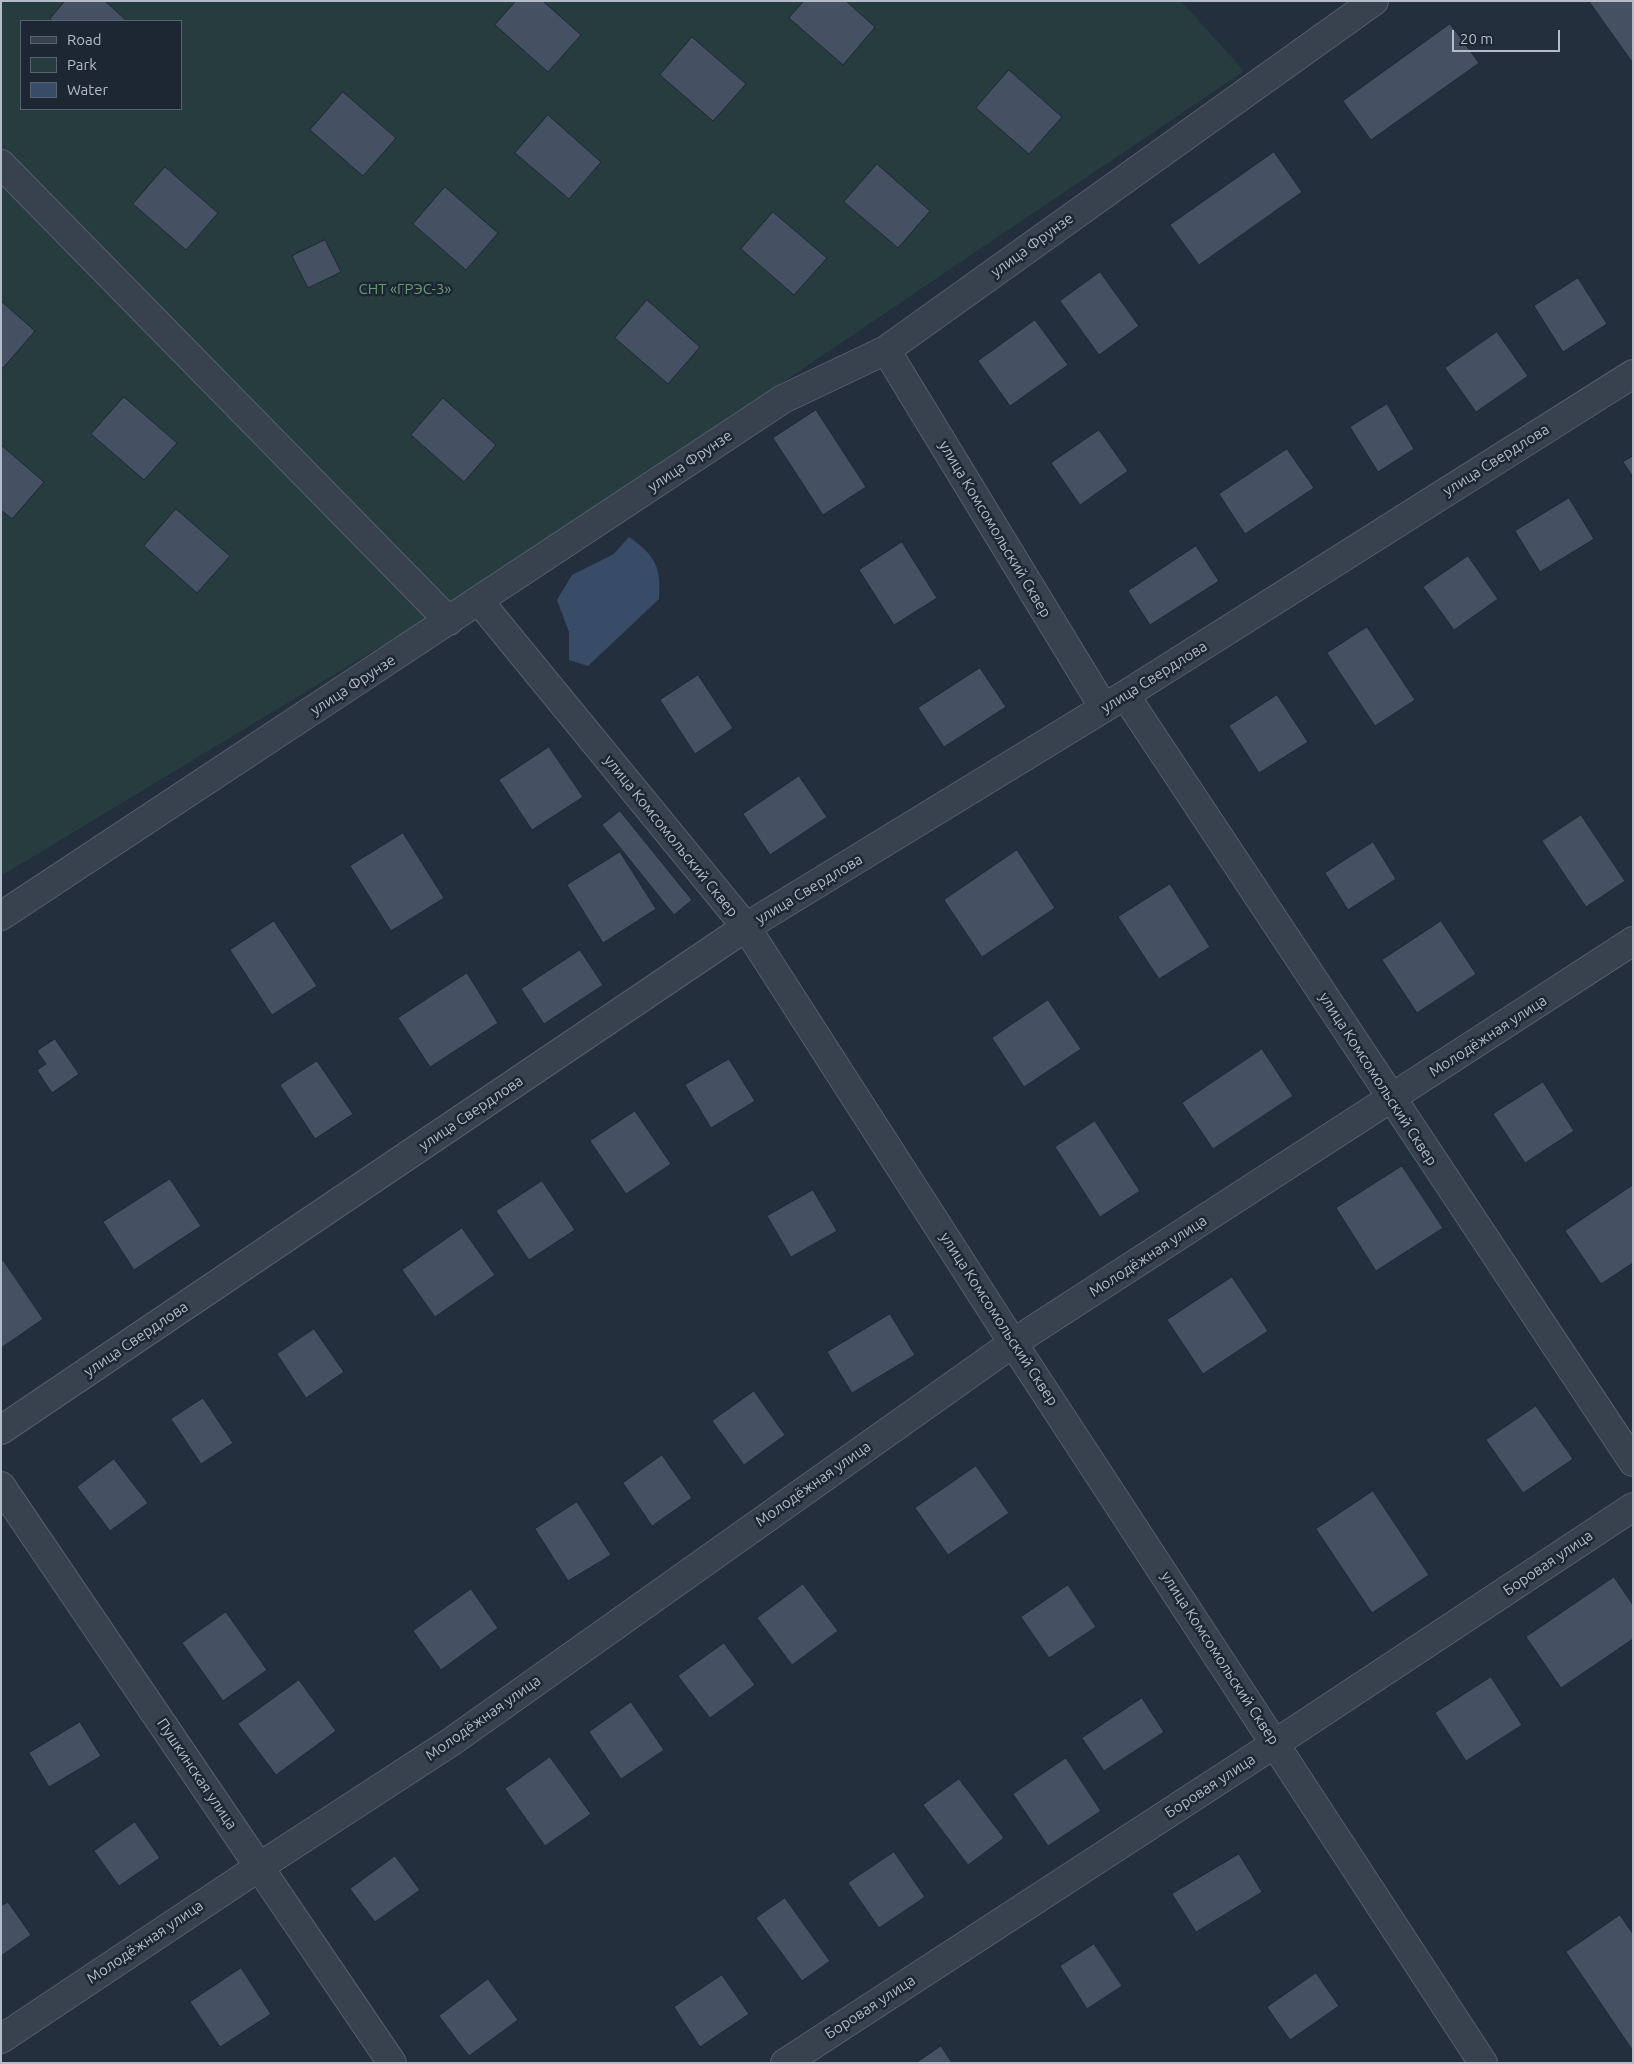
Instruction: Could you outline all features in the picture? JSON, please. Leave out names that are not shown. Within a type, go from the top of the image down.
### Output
[{"type":"street","name":"улица Фрунзе","points":[[1,916],[480,601],[782,399],[886,350],[1374,1]]},
{"type":"street","points":[[1,164],[449,621]]},
{"type":"street","name":"улица Комсомольский Сквер","points":[[886,350],[1115,702],[1390,1099],[1633,1462]]},
{"type":"street","name":"улица Свердлова","points":[[1,1430],[746,928],[1115,702],[1633,374]]},
{"type":"street","name":"улица Комсомольский Сквер","points":[[480,601],[746,928],[1013,1342],[1483,2063]]},
{"type":"street","name":"Молодёжная улица","points":[[1,2039],[259,1866],[451,1742],[1013,1342],[1633,941]]},
{"type":"street","name":"Пушкинская улица","points":[[1,1486],[392,2063]]},
{"type":"street","name":"Боровая улица","points":[[785,2063],[1276,1743],[1633,1507]]},
{"type":"green space","name":"СНТ «ГРЭС-3»","points":[[1,1],[1181,1],[1244,71],[476,589],[1,876]]},
{"type":"water","points":[[629,537],[645,550],[655,563],[659,578],[659,599],[588,666],[569,660],[569,632],[557,600],[572,575],[614,554]]},
{"type":"building","points":[[65,1],[105,1],[126,20],[52,20],[50,19]]},
{"type":"building","points":[[516,1],[543,1],[581,35],[548,72],[495,25]]},
{"type":"building","points":[[804,1],[846,1],[875,27],[843,65],[789,18]]},
{"type":"building","points":[[1589,1],[1633,1],[1633,63]]},
{"type":"building","points":[[1450,24],[1479,63],[1371,140],[1343,101]]},
{"type":"building","points":[[692,37],[746,84],[713,121],[660,75]]},
{"type":"building","points":[[1009,70],[1062,117],[1029,154],[976,108]]},
{"type":"building","points":[[343,92],[396,138],[363,176],[310,130]]},
{"type":"building","points":[[548,115],[601,162],[569,199],[515,153]]},
{"type":"building","points":[[1274,152],[1302,192],[1199,265],[1170,225]]},
{"type":"building","points":[[877,164],[930,211],[898,248],[844,202]]},
{"type":"building","points":[[165,167],[218,213],[186,250],[133,204]]},
{"type":"building","points":[[445,187],[498,233],[466,270],[413,224]]},
{"type":"building","points":[[773,212],[827,258],[794,295],[741,249]]},
{"type":"building","points":[[325,240],[341,272],[308,288],[292,256]]},
{"type":"building","points":[[1100,272],[1139,326],[1099,355],[1060,301]]},
{"type":"building","points":[[1578,278],[1607,324],[1563,352],[1534,306]]},
{"type":"building","points":[[647,300],[700,347],[668,384],[615,338]]},
{"type":"building","points":[[1,301],[35,331],[3,368],[1,367]]},
{"type":"building","points":[[1035,320],[1068,365],[1010,406],[978,361]]},
{"type":"building","points":[[1497,332],[1528,376],[1476,412],[1445,368]]},
{"type":"building","points":[[124,397],[177,443],[144,480],[91,434]]},
{"type":"building","points":[[443,398],[496,445],[464,482],[411,435]]},
{"type":"building","points":[[1387,404],[1414,449],[1378,472],[1350,427]]},
{"type":"building","points":[[816,410],[866,487],[823,515],[773,438]]},
{"type":"building","points":[[1099,430],[1128,471],[1080,505],[1051,463]]},
{"type":"building","points":[[1,445],[44,482],[12,519],[1,510]]},
{"type":"building","points":[[1287,449],[1314,488],[1245,534],[1219,494]]},
{"type":"building","points":[[1633,456],[1633,477],[1623,462]]},
{"type":"building","points":[[1569,498],[1594,539],[1540,572],[1515,531]]},
{"type":"building","points":[[176,509],[230,556],[197,593],[144,546]]},
{"type":"building","points":[[902,542],[937,598],[894,625],[859,570]]},
{"type":"building","points":[[1196,546],[1219,581],[1150,625],[1128,591]]},
{"type":"building","points":[[1468,556],[1498,599],[1454,630],[1423,587]]},
{"type":"building","points":[[1367,627],[1415,700],[1375,726],[1327,653]]},
{"type":"building","points":[[980,668],[1006,707],[944,747],[918,708]]},
{"type":"building","points":[[698,675],[733,728],[695,754],[660,700]]},
{"type":"building","points":[[1277,695],[1308,742],[1259,773],[1229,726]]},
{"type":"building","points":[[549,747],[583,797],[532,830],[499,780]]},
{"type":"building","points":[[799,776],[827,817],[770,855],[743,814]]},
{"type":"building","points":[[620,811],[692,900],[674,915],[602,825]]},
{"type":"building","points":[[1581,815],[1625,881],[1586,907],[1542,841]]},
{"type":"building","points":[[403,833],[444,898],[391,931],[350,866]]},
{"type":"building","points":[[1373,842],[1396,879],[1348,910],[1325,873]]},
{"type":"building","points":[[1017,850],[1055,908],[982,957],[944,900]]},
{"type":"building","points":[[620,852],[656,909],[603,943],[567,885]]},
{"type":"building","points":[[1170,884],[1210,947],[1159,979],[1118,917]]},
{"type":"building","points":[[274,921],[317,986],[272,1015],[230,950]]},
{"type":"building","points":[[1441,921],[1476,974],[1417,1013],[1382,960]]},
{"type":"building","points":[[580,950],[603,985],[544,1024],[521,989]]},
{"type":"building","points":[[467,973],[498,1023],[430,1067],[398,1018]]},
{"type":"building","points":[[1048,1000],[1081,1049],[1024,1087],[992,1038]]},
{"type":"building","points":[[55,1039],[79,1074],[52,1093],[37,1070],[46,1064],[37,1051]]},
{"type":"building","points":[[1262,1049],[1293,1096],[1213,1149],[1182,1103]]},
{"type":"building","points":[[729,1059],[755,1101],[711,1128],[685,1085]]},
{"type":"building","points":[[317,1061],[353,1114],[315,1139],[280,1085]]},
{"type":"building","points":[[1543,1082],[1574,1131],[1525,1163],[1493,1114]]},
{"type":"building","points":[[635,1111],[671,1164],[626,1194],[590,1141]]},
{"type":"building","points":[[1095,1121],[1140,1191],[1100,1217],[1055,1147]]},
{"type":"building","points":[[1402,1166],[1443,1228],[1376,1271],[1336,1208]]},
{"type":"building","points":[[170,1179],[201,1226],[134,1270],[103,1222]]},
{"type":"building","points":[[542,1181],[575,1230],[529,1260],[496,1211]]},
{"type":"building","points":[[1633,1185],[1633,1263],[1601,1284],[1565,1231]]},
{"type":"building","points":[[813,1190],[837,1231],[791,1257],[767,1216]]},
{"type":"building","points":[[462,1228],[495,1275],[435,1317],[402,1270]]},
{"type":"building","points":[[3,1260],[43,1319],[1,1348],[1,1262]]},
{"type":"building","points":[[1232,1277],[1268,1331],[1203,1374],[1167,1320]]},
{"type":"building","points":[[890,1314],[915,1355],[852,1393],[827,1352]]},
{"type":"building","points":[[314,1329],[344,1372],[306,1398],[277,1354]]},
{"type":"building","points":[[754,1391],[785,1435],[744,1465],[712,1421]]},
{"type":"building","points":[[203,1398],[233,1443],[201,1464],[171,1419]]},
{"type":"building","points":[[1536,1406],[1573,1459],[1523,1493],[1486,1440]]},
{"type":"building","points":[[662,1455],[692,1498],[652,1526],[623,1483]]},
{"type":"building","points":[[114,1459],[148,1503],[110,1531],[77,1487]]},
{"type":"building","points":[[976,1466],[1009,1513],[948,1555],[915,1508]]},
{"type":"building","points":[[1373,1491],[1429,1575],[1372,1613],[1316,1529]]},
{"type":"building","points":[[577,1502],[611,1555],[568,1581],[535,1529]]},
{"type":"building","points":[[1614,1577],[1633,1605],[1633,1639],[1561,1688],[1526,1637]]},
{"type":"building","points":[[803,1584],[838,1631],[792,1665],[757,1618]]},
{"type":"building","points":[[1068,1585],[1096,1627],[1049,1658],[1021,1617]]},
{"type":"building","points":[[471,1589],[498,1628],[441,1670],[413,1631]]},
{"type":"building","points":[[226,1612],[267,1670],[223,1701],[182,1643]]},
{"type":"building","points":[[724,1643],[755,1685],[710,1718],[678,1676]]},
{"type":"building","points":[[1491,1677],[1522,1725],[1466,1761],[1435,1713]]},
{"type":"building","points":[[299,1680],[336,1731],[276,1775],[238,1724]]},
{"type":"building","points":[[1142,1698],[1164,1732],[1104,1771],[1082,1738]]},
{"type":"building","points":[[631,1702],[664,1750],[621,1779],[589,1732]]},
{"type":"building","points":[[80,1722],[101,1756],[49,1787],[29,1753]]},
{"type":"building","points":[[550,1757],[591,1814],[545,1846],[505,1789]]},
{"type":"building","points":[[1066,1758],[1101,1811],[1048,1846],[1013,1794]]},
{"type":"building","points":[[959,1779],[1004,1838],[968,1865],[923,1805]]},
{"type":"building","points":[[135,1822],[160,1858],[119,1886],[94,1851]]},
{"type":"building","points":[[894,1852],[925,1897],[879,1928],[848,1883]]},
{"type":"building","points":[[1239,1854],[1262,1892],[1196,1932],[1172,1894]]},
{"type":"building","points":[[395,1856],[420,1890],[375,1922],[350,1889]]},
{"type":"building","points":[[785,1898],[830,1961],[802,1981],[756,1918]]},
{"type":"building","points":[[8,1902],[31,1935],[1,1956],[1,1906]]},
{"type":"building","points":[[1620,1915],[1633,1934],[1633,2051],[1566,1952]]},
{"type":"building","points":[[1094,1944],[1122,1986],[1087,2009],[1060,1966]]},
{"type":"building","points":[[241,1968],[271,2014],[220,2047],[190,2002]]},
{"type":"building","points":[[1316,1973],[1339,2006],[1290,2040],[1267,2007]]},
{"type":"building","points":[[722,1975],[749,2014],[700,2047],[674,2007]]},
{"type":"building","points":[[488,1979],[518,2020],[469,2056],[439,2016]]},
{"type":"building","points":[[941,2046],[952,2063],[916,2063]]}]
